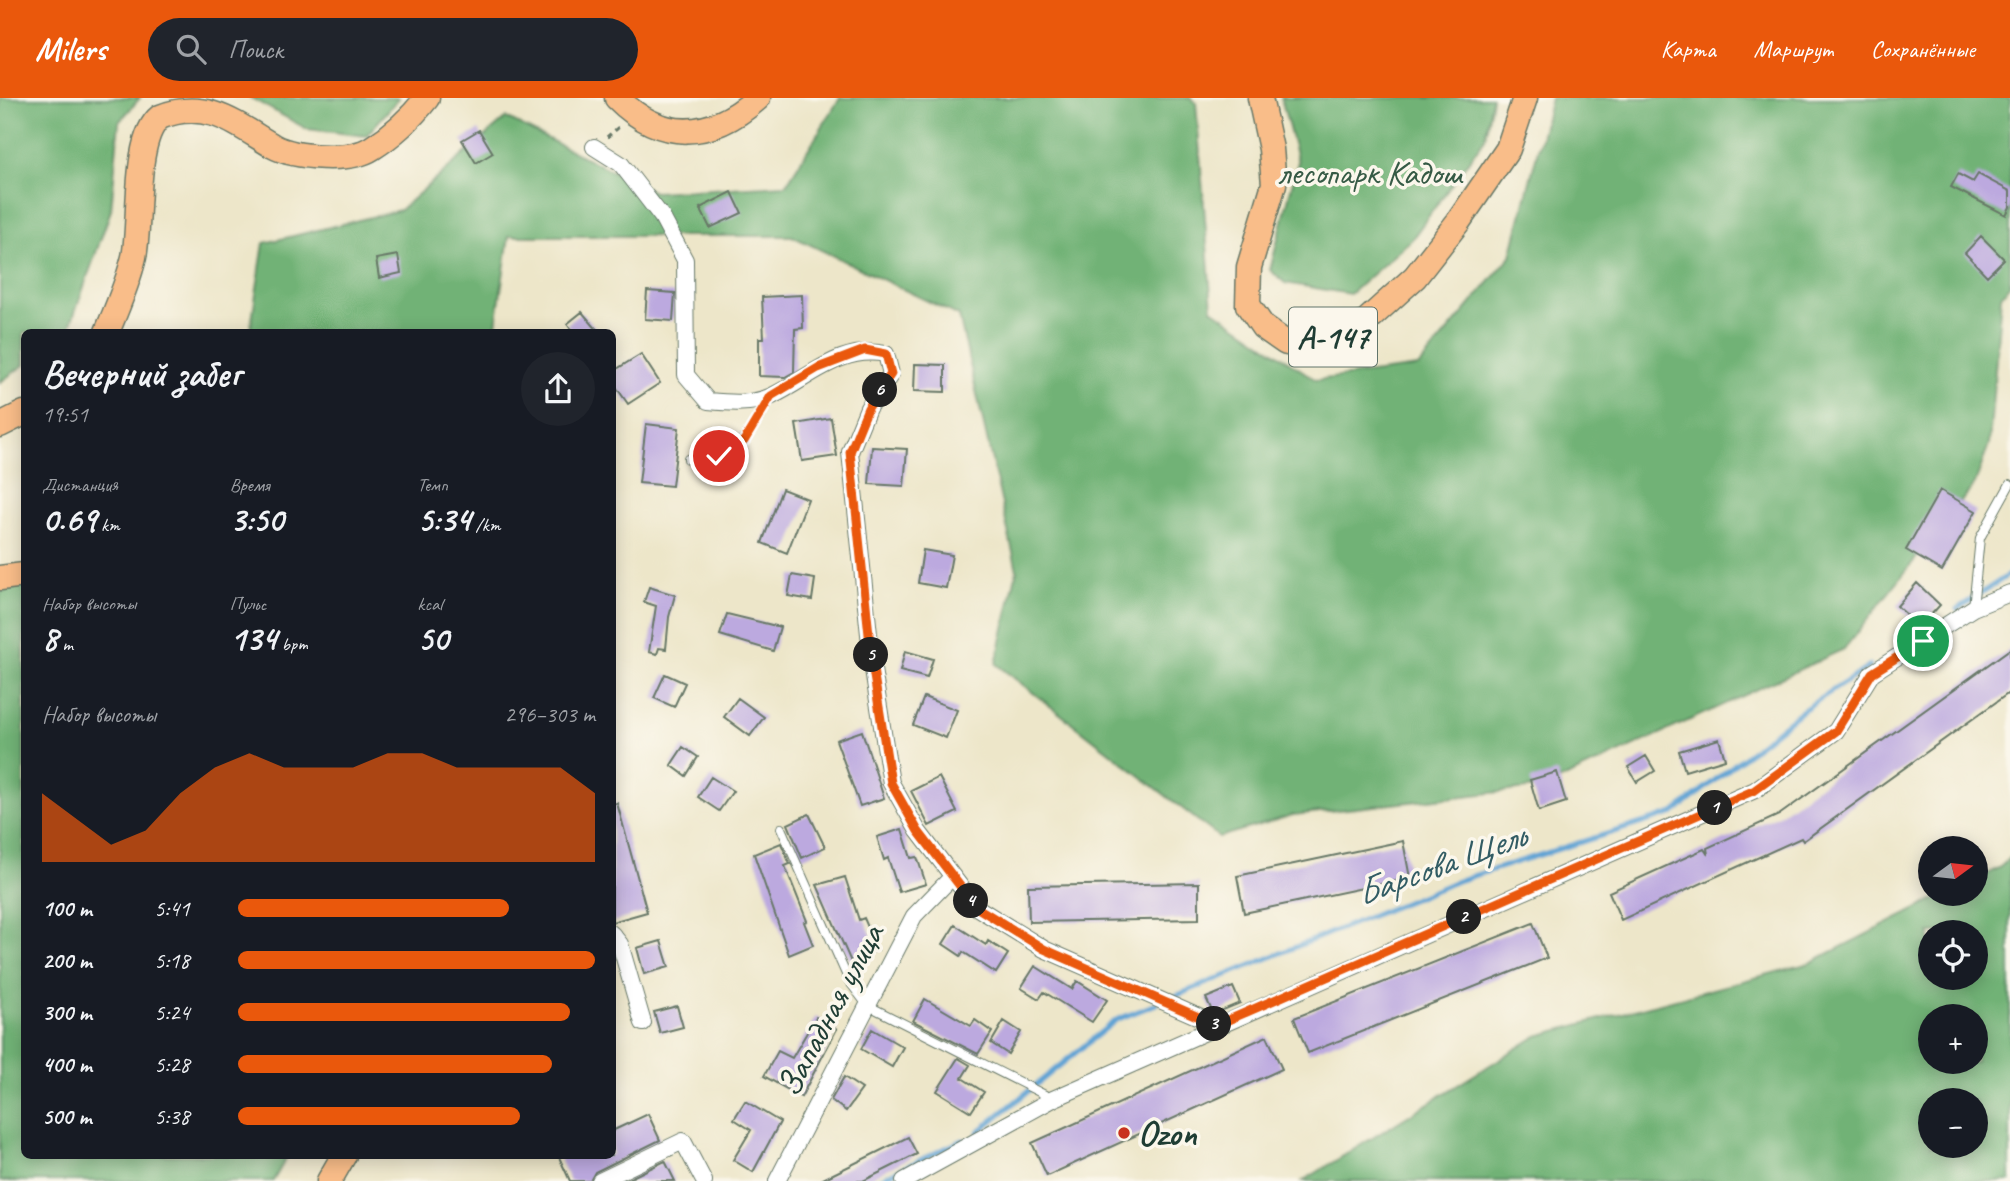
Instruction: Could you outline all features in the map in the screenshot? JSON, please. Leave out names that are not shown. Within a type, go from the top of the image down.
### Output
[{"type":"highway","points":[[108,329],[134,256],[142,167],[148,137],[159,118],[191,103],[216,107],[274,147],[304,156],[340,156],[370,150],[413,115],[427,98]]},
{"type":"highway","points":[[625,107],[665,131],[705,128],[745,110],[758,98]]},
{"type":"highway","name":"А-147","points":[[1260,98],[1271,149],[1274,184],[1249,268],[1248,305],[1263,327],[1286,343],[1321,342],[1363,324],[1415,277],[1458,222],[1508,149],[1525,98]]},
{"type":"highway","points":[[0,425],[21,414]]},
{"type":"highway","points":[[0,578],[21,575]]},
{"type":"highway","points":[[329,1181],[342,1159]]},
{"type":"street","points":[[594,147],[621,164],[662,217],[685,260],[686,375],[708,401],[741,404],[771,396],[818,368],[865,350],[886,354],[891,374],[868,408],[850,452],[872,663],[891,783],[918,831],[951,878],[976,907],[1044,949],[1217,1025]]},
{"type":"street","points":[[904,1181],[1053,1099],[1755,790],[1836,731],[1872,673],[1973,608],[2010,593]]},
{"type":"street","name":"Западная улица","points":[[778,1181],[914,916],[951,878]]},
{"type":"street","points":[[616,939],[620,944],[643,1023]]},
{"type":"street","points":[[600,1181],[683,1141],[704,1181]]},
{"type":"lane","points":[[688,459],[719,456],[744,441],[771,396]]},
{"type":"lane","points":[[1973,608],[1980,538],[2010,484]]},
{"type":"lane","points":[[781,828],[849,981],[867,1005],[1053,1099]]},
{"type":"path","points":[[594,147],[625,107]]},
{"type":"green space","points":[[0,98],[140,98],[119,122],[111,210],[69,329],[21,329],[21,367],[0,382]]},
{"type":"green space","points":[[251,98],[399,98],[366,136],[307,129]]},
{"type":"green space","points":[[840,98],[1190,98],[1196,103],[1212,309],[1316,380],[1418,367],[1511,256],[1551,98],[2010,98],[2010,284],[2001,296],[1989,444],[1975,484],[1844,649],[1545,787],[1293,815],[1219,837],[996,664],[1017,570],[959,316],[792,236],[509,236],[495,329],[250,329],[264,243],[400,210],[506,118],[654,192],[786,185]]},
{"type":"green space","name":"лесопарк Кадош","points":[[1281,98],[1492,98],[1485,138],[1412,239],[1350,294],[1285,283],[1270,270],[1298,162]]},
{"type":"green space","points":[[21,586],[21,1159],[286,1159],[273,1181],[0,1181],[0,592]]},
{"type":"green space","points":[[2010,858],[2010,1181],[1303,1181],[1537,1036],[1810,963],[1922,906],[1988,906],[1988,874]]},
{"type":"building","points":[[479,130],[493,153],[476,163],[462,140]]},
{"type":"building","points":[[1958,174],[1973,182],[1978,174],[2010,191],[2010,207],[2006,215],[1951,187]]},
{"type":"building","points":[[732,192],[742,213],[710,228],[700,208]]},
{"type":"building","points":[[1981,236],[2004,259],[1987,276],[1965,253]]},
{"type":"building","points":[[398,255],[401,273],[379,278],[376,259]]},
{"type":"building","points":[[647,291],[675,293],[673,321],[645,319]]},
{"type":"building","points":[[802,295],[803,328],[795,329],[794,372],[785,377],[759,376],[759,338],[764,338],[762,297]]},
{"type":"building","points":[[582,312],[596,329],[571,329],[567,324]]},
{"type":"building","points":[[641,354],[660,383],[628,404],[616,387],[616,370]]},
{"type":"building","points":[[915,364],[945,365],[945,392],[914,391]]},
{"type":"building","points":[[831,418],[837,456],[802,461],[796,424]]},
{"type":"building","points":[[646,424],[679,428],[672,486],[639,483]]},
{"type":"building","points":[[872,447],[907,449],[904,486],[869,484]]},
{"type":"building","points":[[782,489],[808,499],[787,553],[762,543]]},
{"type":"building","points":[[1940,490],[1976,511],[1942,571],[1906,550]]},
{"type":"building","points":[[923,550],[952,555],[946,588],[918,583]]},
{"type":"building","points":[[792,575],[815,579],[812,600],[788,596]]},
{"type":"building","points":[[1917,583],[1940,605],[1920,627],[1897,606]]},
{"type":"building","points":[[649,587],[675,595],[669,617],[666,649],[659,648],[657,654],[649,652],[656,606],[644,602]]},
{"type":"building","points":[[727,614],[780,627],[773,651],[720,635]]},
{"type":"building","points":[[2010,649],[2010,692],[1803,841],[1801,838],[1621,920],[1609,892],[1704,849],[1708,855],[1707,848],[1779,815]]},
{"type":"building","points":[[905,651],[933,659],[927,678],[900,671]]},
{"type":"building","points":[[665,674],[685,683],[674,707],[654,698]]},
{"type":"building","points":[[924,697],[957,710],[946,738],[913,725]]},
{"type":"building","points":[[738,698],[764,717],[750,736],[724,717]]},
{"type":"building","points":[[862,731],[884,798],[860,806],[836,740]]},
{"type":"building","points":[[1719,739],[1725,759],[1685,771],[1679,751]]},
{"type":"building","points":[[683,747],[698,757],[686,776],[671,765]]},
{"type":"building","points":[[1646,756],[1655,771],[1637,782],[1628,767]]},
{"type":"building","points":[[1557,772],[1566,802],[1539,811],[1530,780]]},
{"type":"building","points":[[711,777],[733,791],[719,811],[698,797]]},
{"type":"building","points":[[939,777],[957,812],[929,826],[911,791]]},
{"type":"building","points":[[616,803],[647,912],[616,921]]},
{"type":"building","points":[[809,814],[825,847],[802,858],[788,824]]},
{"type":"building","points":[[902,829],[911,858],[917,857],[926,884],[899,892],[888,858],[884,860],[877,837]]},
{"type":"building","points":[[1403,841],[1410,878],[1244,913],[1237,876]]},
{"type":"building","points":[[781,843],[790,864],[785,866],[807,921],[804,922],[813,945],[789,955],[754,854]]},
{"type":"building","points":[[845,877],[859,920],[864,918],[878,950],[851,962],[817,885]]},
{"type":"building","points":[[1199,883],[1199,919],[1029,922],[1028,886]]},
{"type":"building","points":[[1533,923],[1547,958],[1308,1053],[1294,1018]]},
{"type":"building","points":[[955,925],[986,945],[988,941],[1008,954],[996,973],[963,952],[961,956],[943,944]]},
{"type":"building","points":[[661,941],[669,967],[644,974],[637,948]]},
{"type":"building","points":[[1035,966],[1072,989],[1077,981],[1107,1000],[1092,1022],[1044,992],[1039,999],[1021,988]]},
{"type":"building","points":[[1233,987],[1240,1003],[1216,1013],[1212,1011],[1206,998]]},
{"type":"building","points":[[925,999],[971,1026],[975,1020],[992,1032],[978,1054],[913,1021]]},
{"type":"building","points":[[677,1006],[683,1027],[660,1033],[654,1012]]},
{"type":"building","points":[[816,1017],[837,1029],[801,1097],[764,1076],[778,1051],[792,1058]]},
{"type":"building","points":[[1004,1021],[1021,1032],[1008,1054],[991,1043]]},
{"type":"building","points":[[872,1029],[903,1047],[892,1067],[861,1049]]},
{"type":"building","points":[[1267,1036],[1282,1069],[1047,1176],[1032,1143]]},
{"type":"building","points":[[958,1058],[970,1065],[962,1078],[984,1092],[971,1112],[937,1091]]},
{"type":"building","points":[[844,1077],[862,1089],[846,1111],[831,1100]]},
{"type":"building","points":[[745,1101],[780,1122],[753,1172],[733,1160],[751,1130],[734,1119]]},
{"type":"building","points":[[648,1114],[660,1140],[595,1172],[590,1181],[570,1181],[560,1159],[616,1159],[616,1129]]},
{"type":"building","points":[[908,1137],[917,1154],[863,1181],[819,1181]]},
{"type":"building","points":[[665,1161],[675,1181],[624,1181]]},
{"type":"waterway","name":"Барсова Щель","points":[[1957,609],[2010,574]]},
{"type":"waterway","name":"Барсова Щель","points":[[1168,999],[1460,880],[1674,813],[1800,712],[1870,666]]},
{"type":"waterway","name":"Барсова Щель","points":[[978,1132],[1116,1020],[1156,1004]]},
{"type":"waterway","name":"Барсова Щель","points":[[875,1181],[963,1140]]},
{"type":"place","name":"Ozon","points":[[1124,1133]]},
{"type":"route","points":[[719,456],[744,441],[771,396],[818,368],[865,350],[886,354],[891,374],[868,408],[850,452],[872,663],[891,783],[918,831],[951,878],[976,907],[1044,949],[1217,1025],[1755,790],[1836,731],[1872,673],[1923,641]]}]
